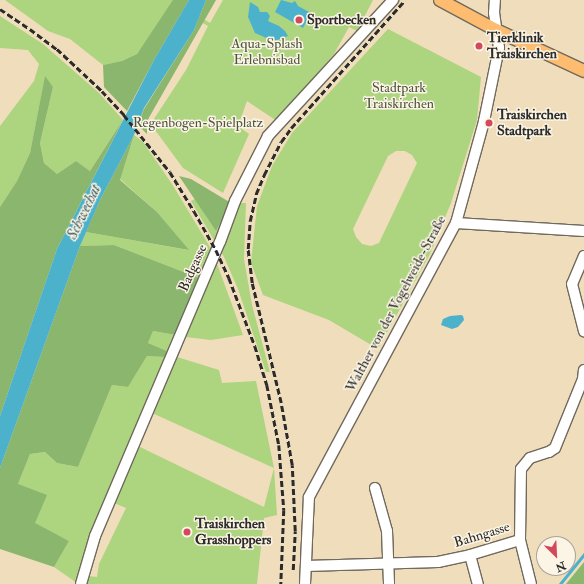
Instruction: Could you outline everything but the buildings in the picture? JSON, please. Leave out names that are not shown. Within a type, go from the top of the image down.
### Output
[{"type":"main road","points":[[440,0],[496,30],[584,71]]},
{"type":"street","name":"Badgasse","points":[[82,584],[95,536],[220,242],[235,201],[268,136],[393,0]]},
{"type":"street","name":"Walther von der Vogelweide-Straße","points":[[305,584],[309,497],[456,224],[484,121],[499,48],[494,13],[495,0]]},
{"type":"street","points":[[456,224],[584,231]]},
{"type":"street","points":[[584,256],[572,284],[584,332]]},
{"type":"street","name":"Bahngasse","points":[[306,566],[388,565],[438,562],[470,555],[520,540],[521,469],[530,458],[549,452],[555,448],[583,379],[584,370]]},
{"type":"street","points":[[375,488],[387,532],[389,584]]},
{"type":"street","points":[[520,540],[532,584]]},
{"type":"street","points":[[470,555],[478,584]]},
{"type":"green space","name":"Aqua-Splash Erlebnisbad","points":[[5,0],[173,0],[210,23],[223,0],[373,0],[357,31],[349,27],[334,54],[277,121],[247,101],[238,126],[249,134],[223,193],[183,168],[155,130],[154,119],[186,70],[208,26],[171,5],[137,54],[122,61],[103,65],[70,39],[48,31]]},
{"type":"green space","points":[[173,0],[189,0],[154,60],[127,111],[104,87],[103,65],[122,61],[137,54]]},
{"type":"green space","points":[[206,0],[216,0],[147,121],[147,134],[138,125],[144,109],[194,30]]},
{"type":"green space","points":[[0,16],[43,44],[99,93],[123,120],[90,171],[76,161],[57,174],[44,163],[40,143],[53,87],[45,77],[30,153],[17,181],[0,207],[0,126],[34,81],[39,64],[28,50],[0,48]]},
{"type":"green space","name":"Stadtpark Traiskirchen","points":[[388,29],[481,77],[477,120],[451,203],[430,254],[378,349],[329,320],[263,295],[251,263],[257,206],[272,166],[292,133]],"holes":[[[396,151],[405,151],[412,155],[417,163],[379,243],[371,246],[362,244],[356,237],[353,229],[388,156]]]},
{"type":"green space","points":[[45,76],[53,87],[40,143],[44,163],[57,174],[76,161],[90,171],[123,120],[57,249],[0,416],[0,207],[17,181],[30,153]]},
{"type":"green space","points":[[134,135],[143,142],[172,184],[213,252],[199,278],[114,245],[80,246],[86,232],[188,250],[157,212],[120,179]]},
{"type":"green space","points":[[134,135],[120,180],[157,212],[189,250],[86,232],[101,198]]},
{"type":"green space","points":[[179,176],[191,179],[231,203],[216,231]]},
{"type":"green space","points":[[195,199],[216,231],[231,203],[246,203],[244,259],[252,305],[270,372],[266,372],[238,289],[224,257],[191,201]]},
{"type":"green space","points":[[114,245],[199,278],[176,335],[153,331],[148,343],[167,351],[165,357],[147,356],[128,387],[112,385],[78,467],[57,463],[45,452],[30,454],[18,484],[47,495],[35,523],[69,541],[54,567],[0,549],[0,468],[80,246]]},
{"type":"green space","points":[[216,261],[243,335],[211,340],[186,337]]},
{"type":"green space","points":[[153,331],[176,335],[167,351],[148,343]]},
{"type":"green space","points":[[147,356],[165,357],[92,532],[77,583],[54,567],[69,541],[34,523],[18,484],[30,454],[45,452],[57,463],[78,467],[112,385],[128,387]]},
{"type":"green space","points":[[177,357],[219,370],[222,383],[256,381],[274,468],[152,413]]},
{"type":"green space","name":"Traiskirchen Grasshoppers","points":[[138,446],[264,507],[274,468],[277,515],[264,518],[257,584],[87,584],[88,576],[97,577],[99,564],[126,508],[114,503]]},
{"type":"green space","points":[[584,562],[584,584],[566,584],[573,576],[576,576],[576,572]]},
{"type":"water","name":"Schwechat","points":[[189,0],[206,0],[194,30],[144,108],[134,135],[101,198],[80,246],[0,468],[0,416],[57,249],[154,60]]},
{"type":"water","name":"Sportbecken","points":[[281,0],[292,3],[295,1],[298,6],[311,13],[303,28],[275,12]]},
{"type":"water","points":[[250,2],[258,7],[260,12],[267,12],[270,16],[268,21],[279,26],[288,36],[277,40],[271,40],[255,33],[248,17]]},
{"type":"water","points":[[450,316],[463,316],[464,320],[458,327],[452,329],[441,325],[443,319]]},
{"type":"waterway","points":[[560,584],[584,554]]},
{"type":"railway","points":[[293,570],[295,531],[292,465],[281,403],[252,283],[248,249],[250,221],[256,194],[281,142],[291,128],[405,0]]},
{"type":"railway","points":[[0,9],[57,49],[102,91],[124,115],[170,172],[216,250],[229,278],[255,346],[267,385],[279,445],[284,510],[281,584]]},
{"type":"place","name":"Sportbecken","points":[[299,20]]},
{"type":"place","name":"Tierklinik Traiskirchen","points":[[479,46]]},
{"type":"place","name":"Traiskirchen Stadtpark","points":[[489,123]]},
{"type":"place","name":"Traiskirchen Grasshoppers","points":[[187,532]]},
{"type":"park label","name":"Regenbogen-Spielplatz","points":[[198,123]]}]
